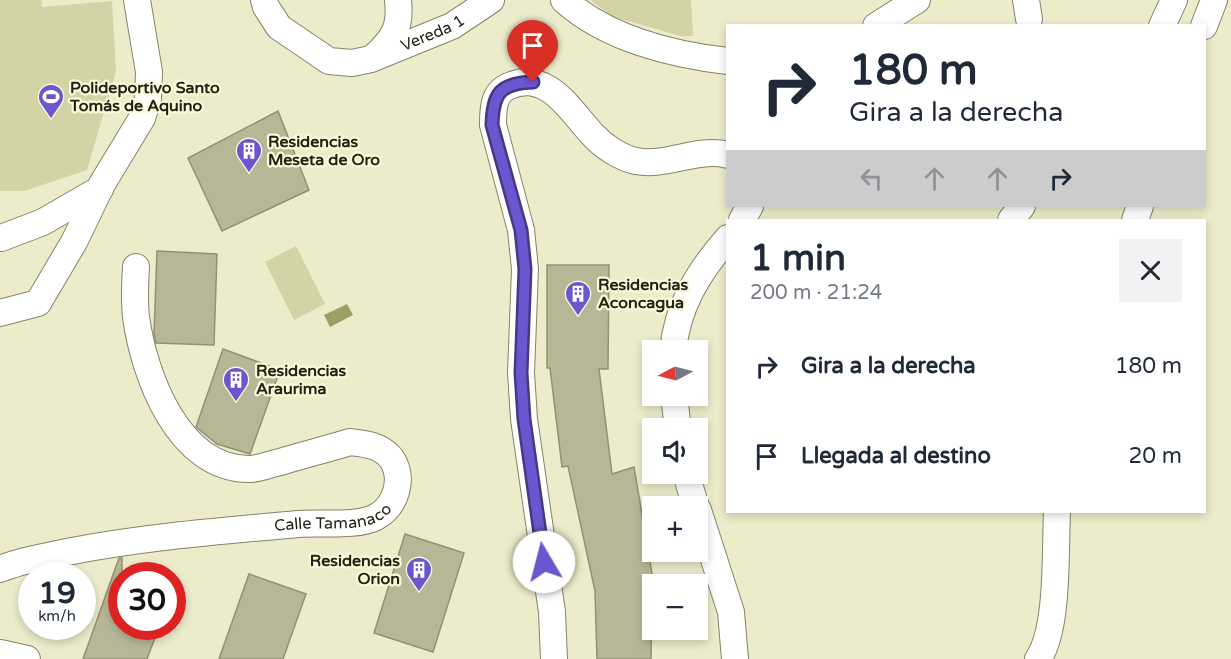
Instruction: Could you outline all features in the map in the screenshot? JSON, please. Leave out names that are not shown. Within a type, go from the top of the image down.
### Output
[{"type":"street","points":[[0,314],[38,303],[74,242],[100,189],[142,118],[148,99],[149,72],[137,0]]},
{"type":"street","name":"Vereda 1","points":[[264,0],[279,27],[329,61],[352,63],[371,59],[452,26],[491,0]]},
{"type":"street","name":"Vereda 1","points":[[371,59],[394,33],[400,19],[398,0]]},
{"type":"street","points":[[564,0],[606,28],[634,40],[700,58],[726,61]]},
{"type":"street","points":[[879,24],[917,0]]},
{"type":"street","points":[[1163,24],[1174,0]]},
{"type":"street","points":[[1205,24],[1214,0]]},
{"type":"street","points":[[554,659],[552,612],[524,419],[521,373],[525,269],[521,230],[492,125],[497,94],[519,82],[533,82],[547,87],[560,97],[594,137],[622,156],[636,161],[652,162],[712,152],[726,155]]},
{"type":"street","points":[[1,238],[44,222],[100,189]]},
{"type":"street","points":[[1012,219],[1021,207]]},
{"type":"street","points":[[1,238],[74,242]]},
{"type":"street","points":[[674,340],[676,326],[688,294],[712,256],[726,240]]},
{"type":"street","name":"Calle Tamanaco","points":[[0,569],[27,560],[92,547],[167,536],[315,522],[355,522],[375,517],[391,505],[396,493],[398,475],[393,460],[382,449],[350,442],[251,469],[222,464],[207,457],[188,441],[177,429],[167,412],[148,367],[136,317],[134,300],[136,267]]},
{"type":"street","points":[[1038,659],[1049,632],[1052,615],[1057,513]]},
{"type":"street","points":[[708,542],[731,612],[735,659]]},
{"type":"street","points":[[0,653],[27,659]]},
{"type":"green space","name":"Polideportivo Santo Tomás de Aquino","points":[[0,0],[41,0],[42,7],[112,1],[116,71],[87,170],[24,191],[0,191]]},
{"type":"green space","points":[[590,0],[691,0],[693,36],[680,36],[614,17]]},
{"type":"green space","points":[[296,246],[325,304],[294,320],[265,262]]},
{"type":"shaded area","points":[[347,304],[353,315],[330,327],[324,315]]},
{"type":"building","name":"Residencias Meseta de Oro","points":[[278,111],[309,190],[222,231],[188,158]]},
{"type":"building","points":[[157,251],[217,254],[214,345],[156,343],[154,334]]},
{"type":"building","points":[[547,265],[609,265],[608,369],[599,369],[612,474],[634,467],[642,514],[642,562],[650,562],[652,574],[642,574],[642,640],[651,640],[651,659],[597,659],[595,591],[568,466],[562,467],[550,368],[547,368]]},
{"type":"building","name":"Residencias Araurima","points":[[223,349],[280,370],[250,454],[217,444],[196,427]]},
{"type":"building","name":"Residencias Orion","points":[[405,534],[464,553],[433,652],[374,633]]},
{"type":"building","points":[[249,574],[306,594],[283,659],[219,659]]},
{"type":"building","points":[[108,589],[108,640],[154,640],[147,659],[83,659],[90,640],[96,640],[96,623]]},
{"type":"place","name":"Polideportivo Santo Tomás de Aquino","points":[[51,120]]},
{"type":"place","name":"Residencias Meseta de Oro","points":[[249,174]]},
{"type":"place","name":"Residencias Aconcagua","points":[[578,317]]},
{"type":"place","name":"Residencias Araurima","points":[[236,403]]},
{"type":"place","name":"Residencias Orion","points":[[419,593]]},
{"type":"route","points":[[533,82],[519,82],[497,94],[492,125],[521,230],[525,269],[521,373],[524,419],[544,562]]}]
